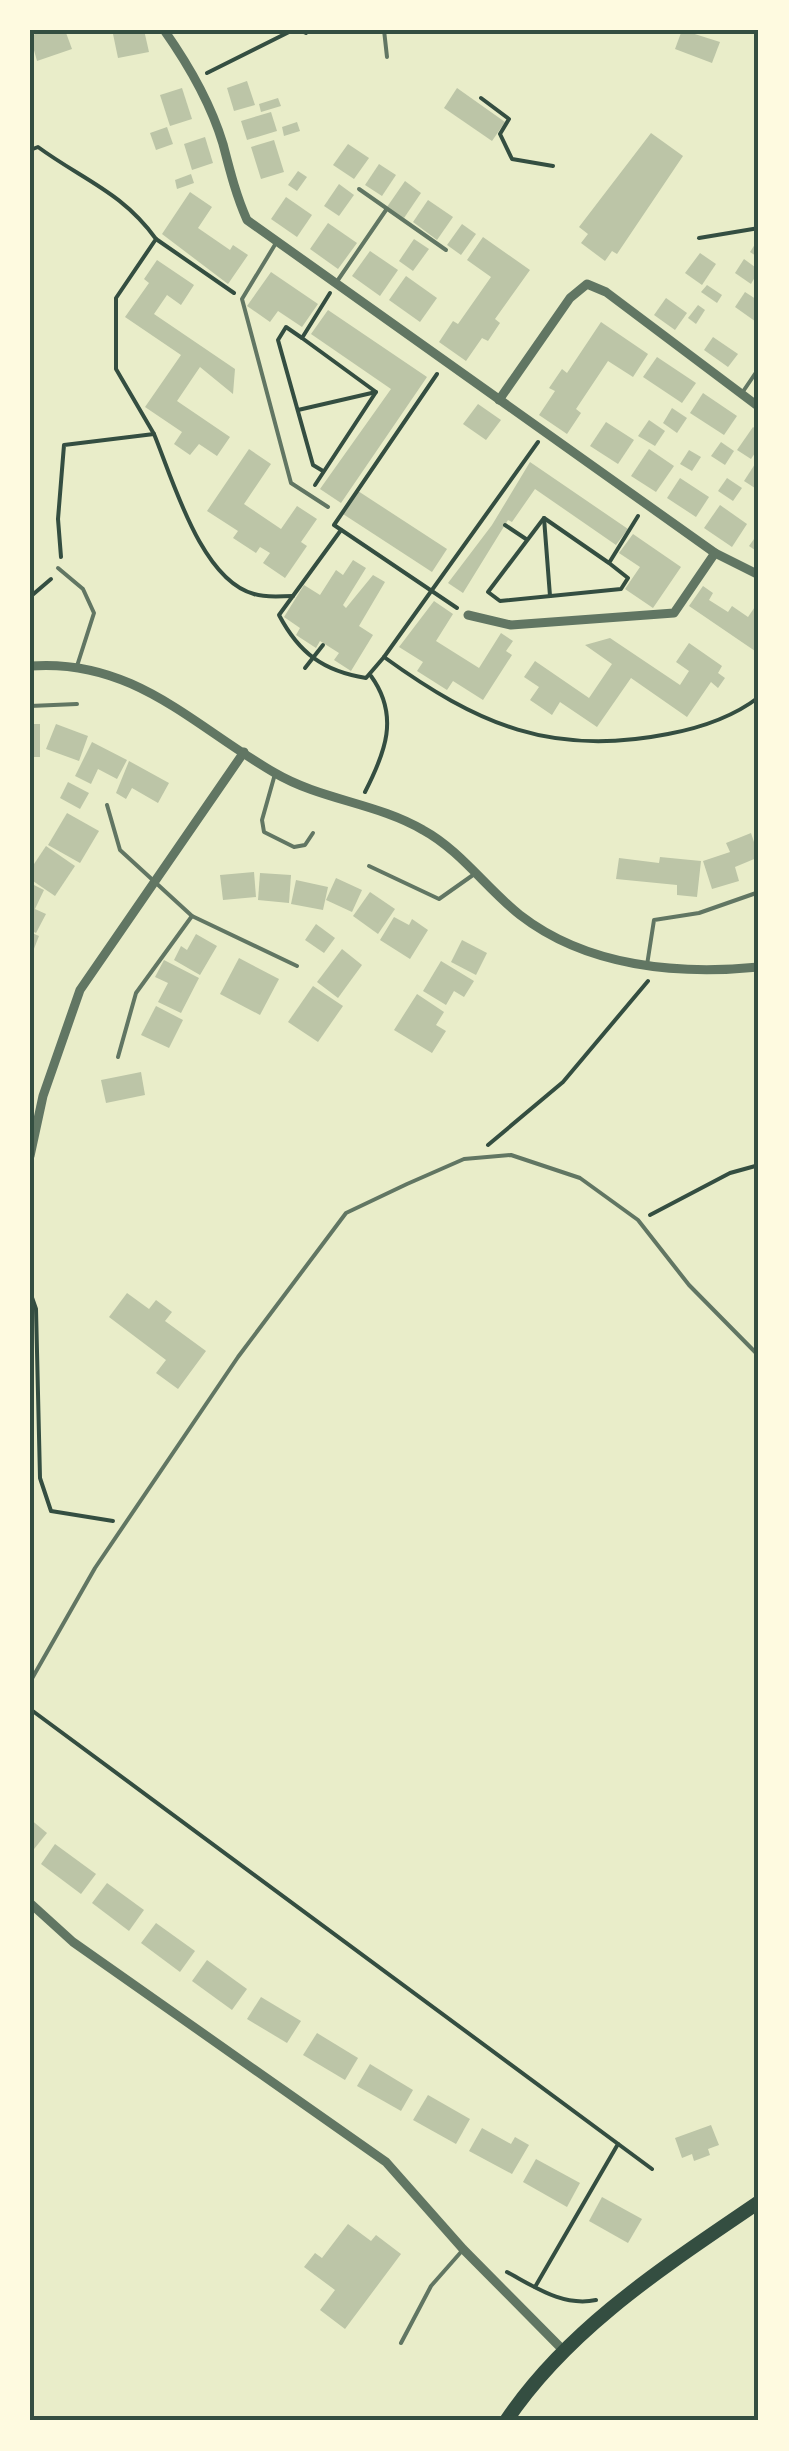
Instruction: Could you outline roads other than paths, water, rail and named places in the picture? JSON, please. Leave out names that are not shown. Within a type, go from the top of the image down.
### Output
[{"type":"highway","points":[[506,2421],[528,2389],[627,2293],[759,2202]]},
{"type":"street","points":[[164,30],[194,80],[223,145],[229,179],[247,220],[715,553],[759,575]]},
{"type":"street","points":[[499,400],[570,298],[587,284],[606,292],[759,408]]},
{"type":"street","points":[[468,615],[511,625],[674,613],[715,553]]},
{"type":"street","points":[[30,666],[76,668],[151,690],[275,774],[394,814],[428,832],[521,915],[584,952],[647,965],[717,971],[759,966]]},
{"type":"street","points":[[30,1156],[43,1096],[80,990],[244,752]]},
{"type":"street","points":[[30,1903],[72,1942],[386,2162],[463,2249],[565,2352]]},
{"type":"lane","points":[[384,30],[387,57]]},
{"type":"lane","points":[[359,189],[446,250]]},
{"type":"lane","points":[[335,285],[386,210]]},
{"type":"lane","points":[[276,244],[242,299],[291,483],[328,508]]},
{"type":"lane","points":[[741,394],[759,368]]},
{"type":"lane","points":[[58,568],[83,589],[94,613],[76,668]]},
{"type":"lane","points":[[30,706],[77,704]]},
{"type":"lane","points":[[275,774],[262,820],[264,832],[294,848],[305,845],[313,833]]},
{"type":"lane","points":[[107,804],[120,850],[192,916],[297,966]]},
{"type":"lane","points":[[369,866],[439,899],[475,874]]},
{"type":"lane","points":[[647,965],[654,920],[699,913],[759,892]]},
{"type":"lane","points":[[118,1056],[136,994],[192,916]]},
{"type":"lane","points":[[30,1682],[125,1523],[238,1357],[346,1213],[473,1158],[511,1155],[580,1178],[638,1220],[689,1285],[759,1356]]},
{"type":"lane","points":[[401,2343],[431,2286],[463,2249]]}]
